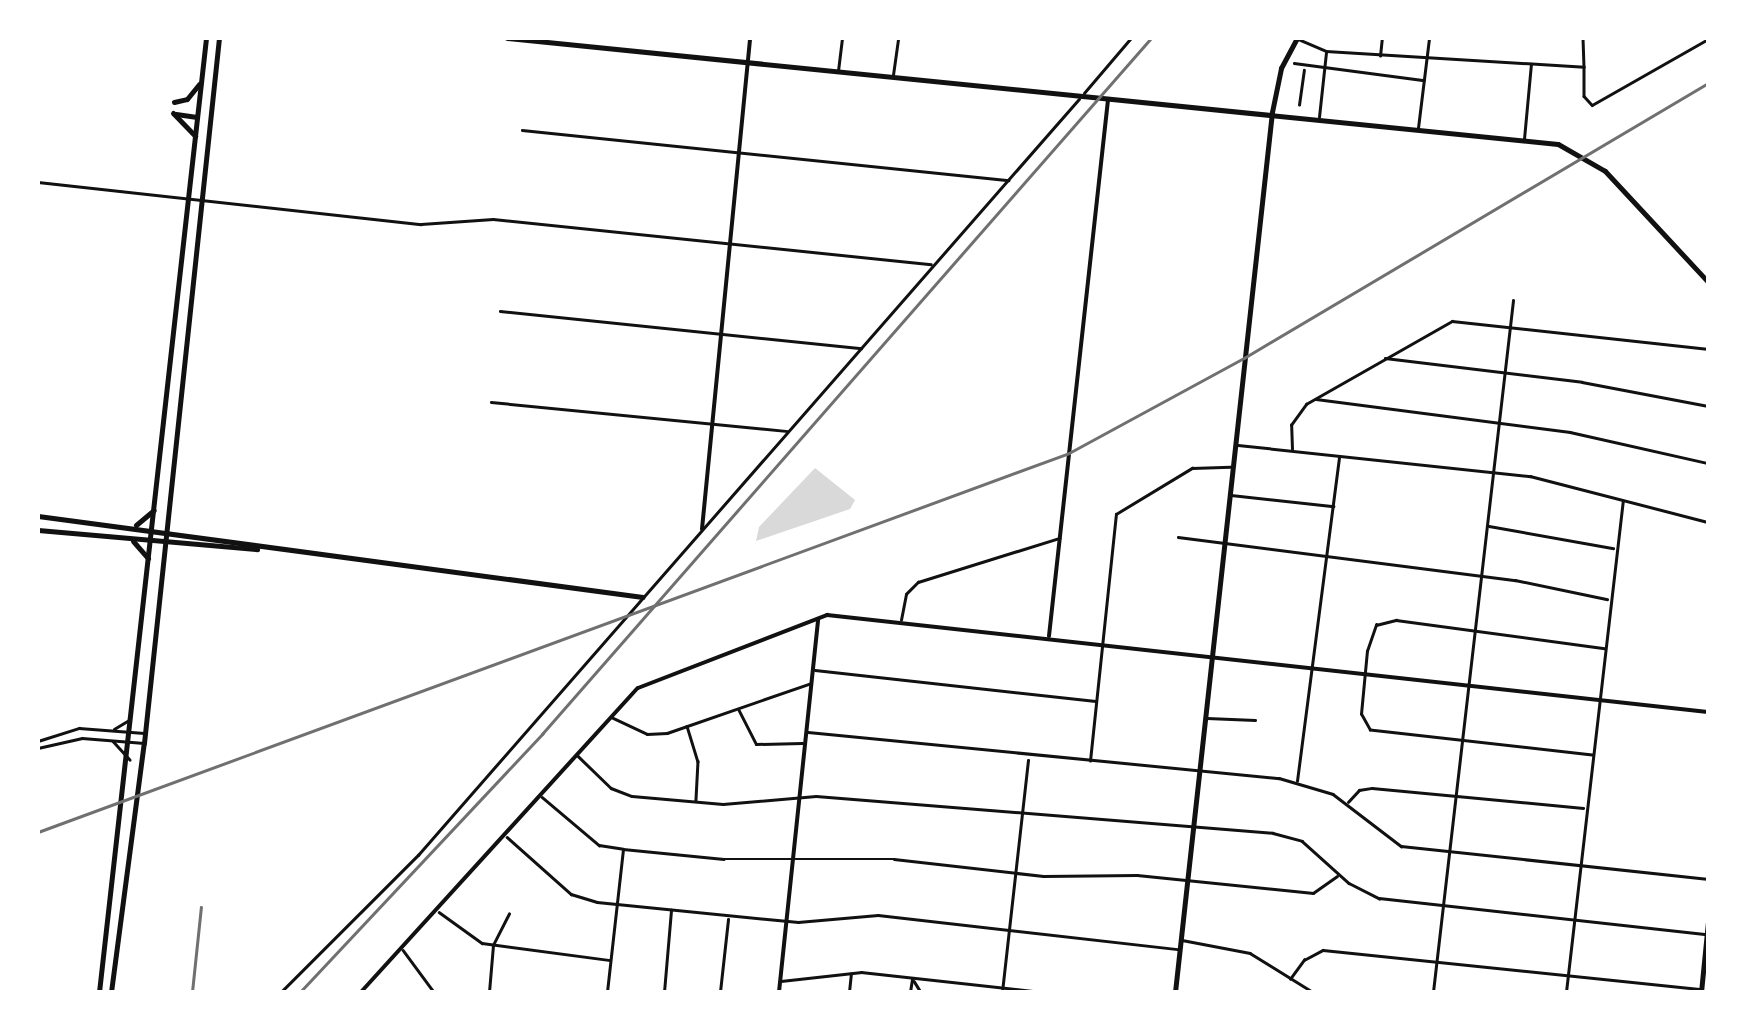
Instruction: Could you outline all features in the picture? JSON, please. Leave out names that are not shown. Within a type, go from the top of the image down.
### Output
[{"type":"main road","points":[[99,992],[130,760],[206,38]]},
{"type":"main road","points":[[111,992],[146,733],[219,38]]},
{"type":"main road","points":[[507,38],[1524,139],[1589,158],[1708,282]]},
{"type":"main road","points":[[1175,992],[1272,112],[1281,68],[1297,38]]},
{"type":"main road","points":[[199,105],[174,102],[189,97],[201,82]]},
{"type":"main road","points":[[196,137],[173,114],[198,116]]},
{"type":"main road","points":[[166,421],[178,422]]},
{"type":"main road","points":[[132,527],[149,517],[156,503]]},
{"type":"main road","points":[[38,516],[643,597]]},
{"type":"main road","points":[[38,530],[166,544],[260,548]]},
{"type":"main road","points":[[130,540],[150,563]]},
{"type":"main road","points":[[142,637],[156,638]]},
{"type":"main road","points":[[139,671],[152,672]]},
{"type":"main road","points":[[107,916],[119,917]]},
{"type":"main road","points":[[1701,991],[1708,922]]},
{"type":"street","points":[[702,529],[750,38]]},
{"type":"street","points":[[838,72],[842,38]]},
{"type":"street","points":[[893,77],[898,38]]},
{"type":"street","points":[[281,992],[418,854],[1132,38]]},
{"type":"street","points":[[1297,38],[1326,51],[1584,68]]},
{"type":"street","points":[[1380,56],[1382,38]]},
{"type":"street","points":[[1418,128],[1429,38]]},
{"type":"street","points":[[1582,38],[1586,102],[1600,104],[1708,39]]},
{"type":"street","points":[[1319,118],[1326,51]]},
{"type":"street","points":[[1524,139],[1532,62]]},
{"type":"street","points":[[1294,64],[1304,69],[1424,80]]},
{"type":"street","points":[[1299,105],[1304,69]]},
{"type":"street","points":[[1048,636],[1108,97]]},
{"type":"street","points":[[522,130],[1008,180]]},
{"type":"street","points":[[38,182],[420,224],[493,218],[935,264]]},
{"type":"street","points":[[1433,992],[1512,302]]},
{"type":"street","points":[[500,311],[861,348]]},
{"type":"street","points":[[1292,451],[1293,420],[1314,398],[1452,321],[1511,324],[1708,349]]},
{"type":"street","points":[[1383,358],[1708,406]]},
{"type":"street","points":[[1314,398],[1499,424],[1708,463]]},
{"type":"street","points":[[490,402],[788,431]]},
{"type":"street","points":[[1235,445],[1493,473],[1708,522]]},
{"type":"street","points":[[1296,781],[1329,559],[1339,456]]},
{"type":"street","points":[[1090,762],[1119,508],[1192,468],[1233,468]]},
{"type":"street","points":[[1230,495],[1334,506]]},
{"type":"street","points":[[1566,992],[1623,502]]},
{"type":"street","points":[[1487,526],[1615,548]]},
{"type":"street","points":[[1178,537],[1482,576],[1609,599]]},
{"type":"street","points":[[901,620],[906,594],[918,582],[1059,538]]},
{"type":"street","points":[[778,992],[818,618]]},
{"type":"street","points":[[361,992],[368,990],[440,912],[610,716],[647,682],[818,618],[901,620],[1708,712]]},
{"type":"street","points":[[1592,755],[1370,730],[1361,714],[1365,674],[1369,640],[1384,620],[1604,648]]},
{"type":"street","points":[[813,670],[1096,702]]},
{"type":"street","points":[[610,716],[647,734],[687,726],[812,682]]},
{"type":"street","points":[[738,708],[744,731],[756,744],[805,743]]},
{"type":"street","points":[[114,729],[135,710]]},
{"type":"street","points":[[1206,718],[1255,720]]},
{"type":"street","points":[[687,726],[698,761],[696,802]]},
{"type":"street","points":[[38,741],[78,728],[146,733]]},
{"type":"street","points":[[806,732],[1028,758],[1296,781],[1347,803],[1391,843],[1708,879]]},
{"type":"street","points":[[38,748],[70,738],[144,743]]},
{"type":"street","points":[[112,740],[130,760]]},
{"type":"street","points":[[577,754],[620,793],[696,802],[800,796],[1022,816],[1193,824],[1296,838],[1338,875],[1378,898],[1707,934]]},
{"type":"street","points":[[1002,990],[1028,758]]},
{"type":"street","points":[[1347,803],[1363,788],[1586,808]]},
{"type":"street","points":[[541,796],[599,845],[623,849],[724,859],[793,856],[1016,873],[1187,879],[1313,893],[1338,875]]},
{"type":"street","points":[[506,836],[571,894],[616,904],[786,922],[878,915],[1179,950]]},
{"type":"street","points":[[607,992],[623,849]]},
{"type":"street","points":[[664,992],[671,910]]},
{"type":"street","points":[[440,912],[467,936],[493,945],[610,960]]},
{"type":"street","points":[[489,992],[493,945],[510,914]]},
{"type":"street","points":[[720,992],[728,916]]},
{"type":"street","points":[[1180,940],[1236,948],[1313,992]]},
{"type":"street","points":[[403,950],[434,992]]},
{"type":"street","points":[[1290,979],[1316,951],[1568,973],[1701,991]]},
{"type":"street","points":[[780,980],[851,973],[1041,992]]},
{"type":"street","points":[[848,992],[851,973]]},
{"type":"street","points":[[910,992],[912,978]]},
{"type":"street","points":[[912,978],[921,992]]},
{"type":"shaded area","points":[[815,468],[855,500],[850,509],[756,541],[759,527]]},
{"type":"railway","points":[[300,992],[542,734],[1151,38]]},
{"type":"railway","points":[[38,832],[1069,453],[1244,358],[1708,83]]},
{"type":"railway","points":[[192,992],[201,907]]}]
